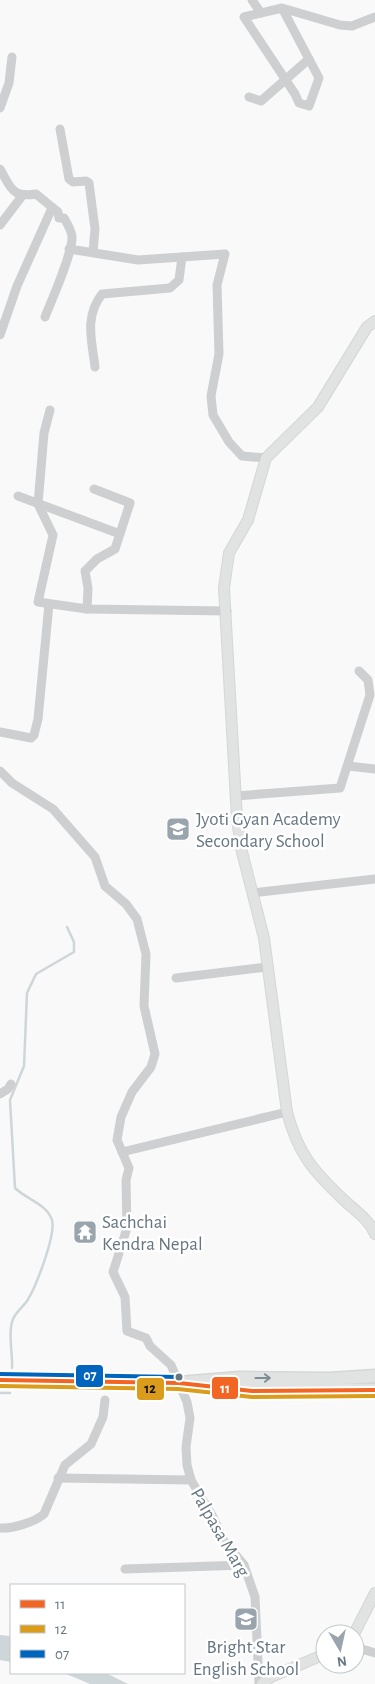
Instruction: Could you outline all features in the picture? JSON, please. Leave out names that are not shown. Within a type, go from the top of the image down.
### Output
[{"type":"highway","points":[[0,1380],[180,1383],[239,1378],[375,1376]]},
{"type":"highway","points":[[180,1383],[204,1388],[240,1390],[375,1390]]},
{"type":"main road","points":[[375,321],[367,327],[318,407],[266,458],[248,520],[229,553],[224,588],[227,611],[235,796],[241,848],[264,938],[287,1112],[293,1134],[307,1162],[316,1174],[372,1222],[375,1234]]},
{"type":"main road","points":[[359,1624],[375,1593]]},
{"type":"main road","points":[[261,1684],[271,1677],[315,1658]]},
{"type":"street","points":[[252,0],[261,13]]},
{"type":"street","points":[[282,8],[319,78],[309,106],[298,103],[295,94],[244,17],[282,8],[340,25],[352,26],[375,17]]},
{"type":"street","points":[[0,108],[9,83],[12,57]]},
{"type":"street","points":[[249,97],[261,101],[309,59]]},
{"type":"street","points":[[60,129],[69,178],[73,182],[86,181],[89,183],[95,229],[93,252]]},
{"type":"street","points":[[0,169],[14,192],[22,196],[36,194],[68,224],[72,235],[46,317]]},
{"type":"street","points":[[0,225],[22,196]]},
{"type":"street","points":[[0,335],[17,286],[52,208]]},
{"type":"street","points":[[69,249],[138,260],[225,254],[217,285],[219,354],[211,396],[213,415],[229,442],[242,456],[266,458]]},
{"type":"street","points":[[95,367],[90,320],[93,305],[102,294],[170,288],[179,280],[182,257]]},
{"type":"street","points":[[50,410],[44,433],[38,504],[53,535],[38,602],[87,610],[227,611]]},
{"type":"street","points":[[87,610],[88,588],[86,571],[98,559],[115,549],[130,503],[94,489]]},
{"type":"street","points":[[18,496],[120,534]]},
{"type":"street","points":[[0,732],[20,738],[31,738],[34,735],[38,719],[49,604]]},
{"type":"street","points":[[235,796],[340,788],[370,695],[368,680],[359,671]]},
{"type":"street","points":[[348,766],[375,769]]},
{"type":"street","points":[[0,772],[12,783],[53,809],[96,857],[105,886],[126,904],[137,919],[146,954],[144,1006],[155,1054],[151,1067],[132,1092],[121,1117],[117,1140],[122,1152],[287,1112]]},
{"type":"street","points":[[252,893],[375,879]]},
{"type":"street","points":[[176,978],[267,966]]},
{"type":"street","points":[[0,1094],[8,1089],[11,1084]]},
{"type":"street","name":"Palpasa Marg","points":[[122,1152],[129,1168],[126,1180],[126,1228],[113,1272],[125,1297],[127,1331],[146,1338],[150,1346],[171,1366],[180,1383],[190,1418],[186,1446],[187,1465],[191,1480],[213,1516],[224,1541],[244,1565],[255,1598],[261,1684]]},
{"type":"street","points":[[0,1528],[12,1529],[40,1518],[44,1514],[58,1478],[65,1466],[91,1444],[103,1417],[105,1400]]},
{"type":"street","points":[[58,1478],[191,1480]]},
{"type":"street","points":[[125,1569],[244,1565]]},
{"type":"shaded area","points":[[0,1635],[10,1636],[10,1662],[0,1660]]},
{"type":"shaded area","points":[[66,1674],[108,1674],[128,1684],[90,1684]]},
{"type":"waterway","points":[[12,1368],[10,1333],[12,1322],[16,1313],[27,1301],[35,1285],[48,1249],[52,1220],[46,1210],[15,1188],[10,1100],[24,1066],[27,993],[36,974],[74,952],[74,942],[67,927]]},
{"type":"waterway","points":[[0,1393],[10,1393]]},
{"type":"transit line","name":"07","points":[[0,1374],[179,1377]]},
{"type":"transit line","name":"11","points":[[0,1380],[179,1383],[252,1391],[375,1390]]},
{"type":"transit line","name":"12","points":[[0,1386],[178,1389],[252,1397],[375,1396]]},
{"type":"place","name":"Jyoti Gyan Academy Secondary School","points":[[178,829]]},
{"type":"place","name":"Sachchai Kendra Nepal","points":[[85,1232]]},
{"type":"place","name":"Bright Star English School","points":[[246,1619]]}]
